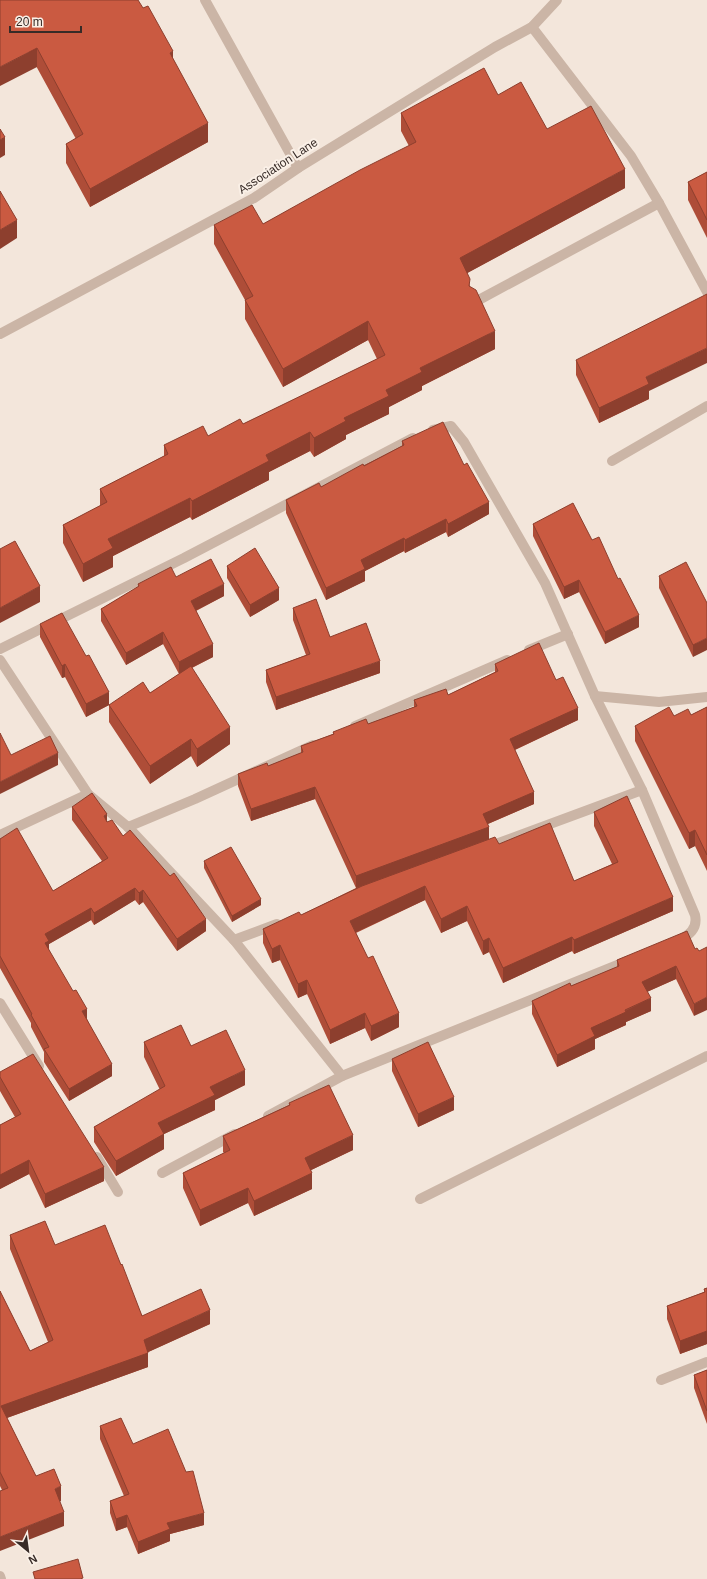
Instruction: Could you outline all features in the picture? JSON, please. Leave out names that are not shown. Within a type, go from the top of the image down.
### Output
[{"type":"street","points":[[205,0],[298,168]]},
{"type":"street","name":"Association Lane","points":[[0,334],[254,198],[298,168],[495,47],[532,27],[557,0]]},
{"type":"street","points":[[532,27],[631,156],[659,203],[707,292]]},
{"type":"street","points":[[475,302],[659,203]]},
{"type":"street","points":[[612,461],[707,406]]},
{"type":"street","points":[[0,649],[184,558],[428,430],[450,426],[464,442],[545,583],[595,696],[642,790],[695,915],[697,923],[692,931],[685,937],[667,945]]},
{"type":"street","points":[[343,731],[399,705],[568,634]]},
{"type":"street","points":[[0,660],[88,794],[128,827],[234,940],[342,1076]]},
{"type":"street","points":[[595,696],[659,702],[707,697]]},
{"type":"street","points":[[128,827],[322,741]]},
{"type":"street","points":[[478,850],[642,790]]},
{"type":"street","points":[[0,835],[88,794]]},
{"type":"street","points":[[234,940],[286,921]]},
{"type":"street","points":[[259,1121],[342,1076],[638,957]]},
{"type":"street","points":[[0,1003],[46,1077]]},
{"type":"street","points":[[420,1199],[707,1056]]},
{"type":"street","points":[[162,1173],[245,1128]]},
{"type":"street","points":[[93,1151],[118,1192]]},
{"type":"street","points":[[661,1380],[707,1362]]},
{"type":"building","points":[[0,0],[138,0],[143,8],[148,6],[173,51],[170,53],[208,123],[90,189],[66,144],[83,134],[37,48],[0,67]]},
{"type":"building","points":[[484,68],[498,95],[521,82],[547,129],[591,106],[625,169],[460,258],[470,279],[469,286],[476,290],[495,331],[420,368],[422,372],[386,390],[389,396],[344,418],[346,421],[314,438],[310,432],[266,455],[269,461],[192,501],[190,498],[108,539],[113,548],[83,564],[63,525],[107,502],[100,489],[168,454],[164,445],[203,426],[208,436],[240,419],[243,424],[385,355],[368,321],[283,369],[245,300],[253,296],[214,225],[252,205],[263,224],[360,170],[416,142],[401,113]]},
{"type":"building","points":[[0,129],[5,137],[0,140]]},
{"type":"building","points":[[707,172],[707,220],[688,182]]},
{"type":"building","points":[[0,191],[17,220],[0,230]]},
{"type":"building","points":[[707,294],[707,348],[646,377],[649,384],[599,408],[576,360]]},
{"type":"building","points":[[443,422],[464,465],[467,463],[489,502],[448,524],[446,519],[361,560],[365,569],[326,588],[286,500],[319,483],[321,487],[363,464],[364,466],[404,445],[402,441]]},
{"type":"building","points":[[573,503],[592,540],[599,537],[618,579],[620,578],[639,615],[605,632],[579,580],[564,587],[533,524]]},
{"type":"building","points":[[15,541],[40,586],[0,608],[0,549]]},
{"type":"building","points":[[255,548],[279,588],[250,605],[227,566]]},
{"type":"building","points":[[211,559],[224,584],[191,601],[213,644],[179,662],[163,632],[126,653],[101,609],[139,586],[138,584],[171,567],[176,577]]},
{"type":"building","points":[[686,562],[707,603],[707,638],[693,645],[659,576]]},
{"type":"building","points":[[316,599],[330,637],[366,623],[380,661],[276,697],[266,670],[310,654],[293,608]]},
{"type":"building","points":[[62,613],[86,656],[89,655],[109,692],[86,704],[65,664],[62,666],[40,624]]},
{"type":"building","points":[[539,643],[556,680],[563,677],[578,708],[510,739],[534,792],[483,814],[489,827],[356,876],[315,787],[251,809],[238,774],[267,763],[268,766],[303,752],[301,746],[334,734],[333,732],[366,719],[368,724],[417,706],[414,700],[446,689],[448,695],[498,671],[495,664]]},
{"type":"building","points":[[191,666],[230,727],[197,749],[191,739],[150,766],[109,705],[143,682],[150,693]]},
{"type":"building","points":[[669,707],[674,716],[688,709],[691,715],[707,707],[707,855],[695,830],[689,833],[635,726]]},
{"type":"building","points":[[0,733],[11,755],[50,736],[58,753],[0,782]]},
{"type":"building","points":[[92,793],[107,814],[104,816],[107,822],[112,820],[123,836],[130,830],[170,876],[174,873],[206,919],[177,939],[143,890],[139,893],[135,888],[94,913],[91,908],[45,934],[49,941],[45,943],[73,991],[76,990],[87,1009],[82,1011],[112,1064],[69,1089],[44,1049],[49,1047],[0,956],[0,839],[17,828],[53,891],[108,858],[72,807]]},
{"type":"building","points":[[627,796],[673,897],[574,940],[572,937],[503,968],[489,938],[483,941],[467,906],[441,919],[425,886],[350,921],[368,958],[373,956],[399,1013],[371,1026],[365,1013],[330,1030],[307,980],[298,984],[280,945],[272,949],[263,929],[299,912],[301,915],[362,886],[495,837],[499,844],[550,823],[574,881],[618,862],[594,812]]},
{"type":"building","points":[[231,847],[261,899],[232,916],[204,861]]},
{"type":"building","points":[[687,931],[695,949],[697,948],[699,951],[707,947],[707,997],[694,1004],[676,966],[642,982],[651,998],[625,1010],[626,1012],[591,1028],[595,1036],[557,1055],[532,1001],[570,983],[571,986],[619,966],[617,960]]},
{"type":"building","points":[[181,1025],[191,1046],[226,1030],[245,1070],[210,1087],[215,1095],[158,1123],[164,1134],[116,1161],[94,1127],[165,1086],[144,1042]]},
{"type":"building","points":[[428,1042],[454,1097],[418,1114],[392,1059]]},
{"type":"building","points":[[33,1054],[104,1167],[45,1194],[29,1160],[0,1175],[0,1125],[21,1114],[0,1077],[0,1072]]},
{"type":"building","points":[[329,1085],[353,1135],[305,1158],[312,1173],[254,1201],[248,1188],[200,1210],[183,1173],[230,1150],[223,1136]]},
{"type":"building","points":[[45,1221],[55,1245],[105,1225],[142,1316],[201,1289],[210,1310],[144,1340],[148,1353],[1,1406],[36,1476],[54,1469],[61,1486],[55,1489],[64,1512],[0,1537],[0,1491],[8,1488],[0,1472],[0,1291],[30,1351],[53,1340],[10,1235]]},
{"type":"building","points":[[707,1288],[707,1331],[680,1341],[667,1306],[705,1292],[704,1289]]},
{"type":"building","points":[[707,1370],[707,1411],[694,1375]]},
{"type":"building","points":[[121,1418],[133,1444],[168,1429],[186,1472],[193,1471],[204,1513],[167,1523],[170,1529],[138,1542],[127,1515],[116,1519],[110,1501],[129,1494],[100,1426]]},
{"type":"building","points":[[78,1559],[83,1578],[35,1579],[33,1572]]}]
